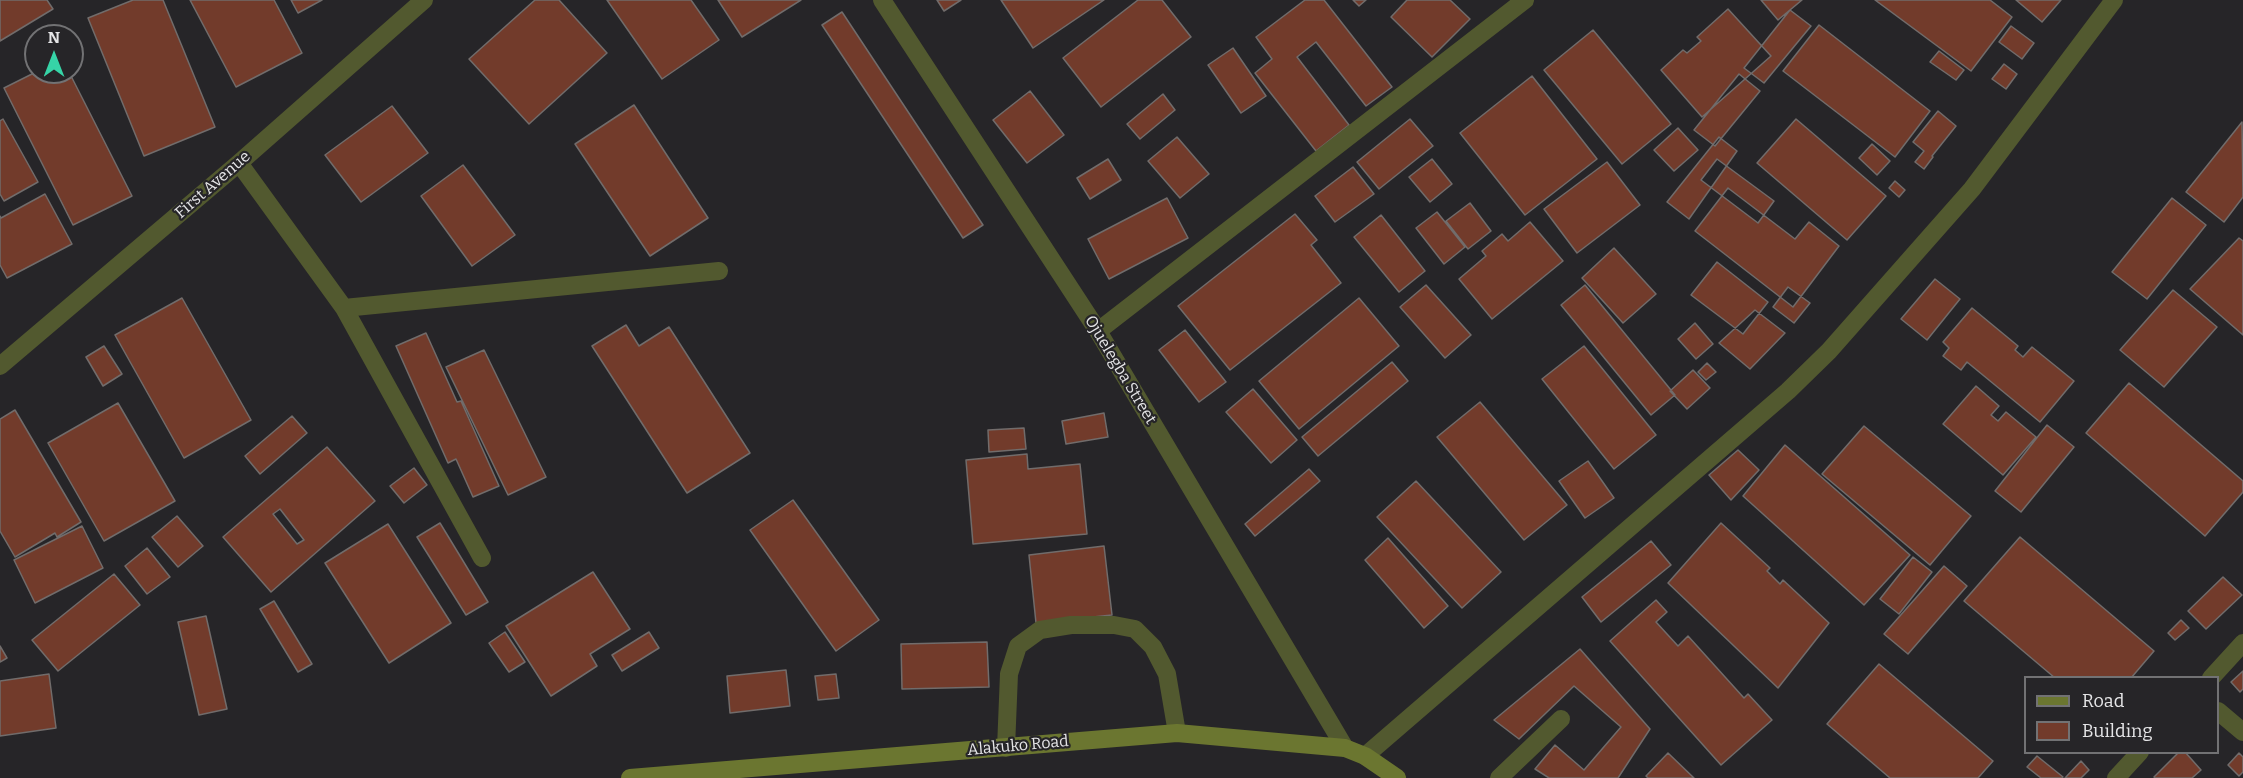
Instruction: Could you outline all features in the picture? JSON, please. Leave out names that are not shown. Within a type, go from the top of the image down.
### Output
[{"type":"main road","name":"Alakuko Road","points":[[630,778],[1177,733],[1345,748],[1365,756],[1397,778]]},
{"type":"street","name":"First Avenue","points":[[0,366],[239,163],[424,0]]},
{"type":"street","name":"Ojuelegba Street","points":[[882,0],[1098,331],[1345,748]]},
{"type":"street","points":[[1365,756],[1788,391],[1828,351],[1972,189],[2114,0]]},
{"type":"street","points":[[1098,331],[1522,1]]},
{"type":"street","points":[[239,163],[344,308],[482,558]]},
{"type":"street","points":[[344,308],[719,271]]},
{"type":"street","points":[[1006,748],[1009,674],[1018,646],[1040,630],[1071,625],[1113,625],[1135,629],[1153,647],[1167,674],[1177,733]]},
{"type":"street","points":[[2213,676],[2243,643]]},
{"type":"street","points":[[2219,713],[2243,732]]},
{"type":"street","points":[[1499,778],[1561,719]]},
{"type":"street","points":[[2116,778],[2139,754]]},
{"type":"building","points":[[0,0],[47,0],[53,9],[28,24],[24,24],[24,27],[0,41]]},
{"type":"building","points":[[133,0],[163,0],[215,127],[144,156],[88,18]]},
{"type":"building","points":[[190,0],[274,0],[302,53],[236,87]]},
{"type":"building","points":[[291,0],[322,0],[298,13]]},
{"type":"building","points":[[535,0],[559,0],[607,53],[529,124],[469,59]]},
{"type":"building","points":[[607,0],[691,0],[719,40],[662,79]]},
{"type":"building","points":[[718,0],[801,0],[742,37]]},
{"type":"building","points":[[937,0],[961,0],[944,11]]},
{"type":"building","points":[[1001,0],[1104,0],[1033,48]]},
{"type":"building","points":[[1138,0],[1162,0],[1191,37],[1101,107],[1063,58]]},
{"type":"building","points":[[1305,0],[1324,0],[1392,87],[1366,106],[1316,42],[1297,57],[1349,125],[1316,151],[1255,73],[1272,59],[1256,37]]},
{"type":"building","points":[[1353,0],[1366,0],[1359,6]]},
{"type":"building","points":[[1407,0],[1450,0],[1470,19],[1432,57],[1391,17]]},
{"type":"building","points":[[1761,0],[1802,0],[1778,20]]},
{"type":"building","points":[[1875,0],[1990,0],[2012,17],[1971,71]]},
{"type":"building","points":[[2016,0],[2061,0],[2042,22]]},
{"type":"building","points":[[1728,9],[1771,56],[1702,117],[1661,70],[1683,50],[1687,53],[1701,41],[1697,37]]},
{"type":"building","points":[[1790,10],[1811,26],[1764,83],[1744,68]]},
{"type":"building","points":[[842,12],[983,225],[963,238],[822,25]]},
{"type":"building","points":[[1819,25],[1930,111],[1895,157],[1783,71]]},
{"type":"building","points":[[2011,26],[2034,43],[2022,59],[1999,42]]},
{"type":"building","points":[[1593,30],[1671,124],[1622,164],[1544,70]]},
{"type":"building","points":[[1233,48],[1266,96],[1241,113],[1208,65]]},
{"type":"building","points":[[1939,51],[1964,70],[1956,80],[1930,62]]},
{"type":"building","points":[[2004,64],[2017,74],[2006,89],[1992,79]]},
{"type":"building","points":[[1739,74],[1760,91],[1715,146],[1694,130]]},
{"type":"building","points":[[1532,76],[1597,159],[1525,215],[1460,133]]},
{"type":"building","points":[[24,78],[24,84],[75,84],[132,196],[73,225],[4,88]]},
{"type":"building","points":[[1030,91],[1064,135],[1027,163],[993,120]]},
{"type":"building","points":[[1163,94],[1175,110],[1140,139],[1127,124]]},
{"type":"building","points":[[634,105],[708,218],[650,256],[575,144]]},
{"type":"building","points":[[392,106],[428,153],[361,202],[325,155]]},
{"type":"building","points":[[1938,111],[1956,126],[1924,169],[1915,162],[1924,151],[1913,142]]},
{"type":"building","points":[[3,119],[38,182],[4,201],[0,194],[0,121]]},
{"type":"building","points":[[1410,119],[1433,146],[1379,189],[1357,162]]},
{"type":"building","points":[[1796,119],[1886,196],[1847,240],[1757,163]]},
{"type":"building","points":[[2242,122],[2243,197],[2224,222],[2186,192]]},
{"type":"building","points":[[1678,128],[1698,150],[1674,171],[1654,150]]},
{"type":"building","points":[[1177,137],[1209,174],[1180,198],[1148,161]]},
{"type":"building","points":[[1719,137],[1737,151],[1689,219],[1667,202]]},
{"type":"building","points":[[1872,144],[1890,161],[1877,175],[1859,158]]},
{"type":"building","points":[[1108,159],[1121,180],[1090,199],[1077,178]]},
{"type":"building","points":[[1432,159],[1452,184],[1430,202],[1409,177]]},
{"type":"building","points":[[1717,159],[1774,201],[1758,223],[1701,180]]},
{"type":"building","points":[[1607,162],[1640,205],[1577,253],[1544,209]]},
{"type":"building","points":[[463,165],[515,235],[472,266],[421,196]]},
{"type":"building","points":[[1353,167],[1374,194],[1335,222],[1315,196]]},
{"type":"building","points":[[1895,181],[1905,190],[1899,197],[1889,188]]},
{"type":"building","points":[[1728,188],[1795,239],[1809,222],[1839,246],[1793,307],[1695,231]]},
{"type":"building","points":[[45,194],[72,244],[7,278],[0,265],[0,216],[1,218]]},
{"type":"building","points":[[1167,198],[1188,238],[1109,279],[1088,239]]},
{"type":"building","points":[[2172,198],[2206,225],[2147,299],[2112,272]]},
{"type":"building","points":[[1470,203],[1491,231],[1468,249],[1446,221]]},
{"type":"building","points":[[1437,212],[1465,247],[1444,264],[1416,228]]},
{"type":"building","points":[[1295,214],[1317,240],[1311,245],[1341,283],[1230,370],[1178,306]]},
{"type":"building","points":[[1381,215],[1425,271],[1399,292],[1354,237]]},
{"type":"building","points":[[1530,222],[1563,261],[1492,319],[1459,279],[1486,256],[1482,251],[1502,234],[1508,241]]},
{"type":"building","points":[[2239,238],[2243,241],[2243,335],[2190,289]]},
{"type":"building","points":[[1614,248],[1656,294],[1623,323],[1582,278]]},
{"type":"building","points":[[1717,262],[1768,302],[1743,334],[1691,295]]},
{"type":"building","points":[[1935,279],[1960,299],[1927,340],[1901,319]]},
{"type":"building","points":[[1426,285],[1471,335],[1445,358],[1400,307]]},
{"type":"building","points":[[1585,285],[1675,395],[1651,415],[1561,305]]},
{"type":"building","points":[[1788,287],[1810,303],[1794,323],[1773,307]]},
{"type":"building","points":[[2173,290],[2217,327],[2164,387],[2120,350]]},
{"type":"building","points":[[182,298],[251,420],[184,458],[115,335]]},
{"type":"building","points":[[1359,298],[1399,346],[1299,429],[1259,381]]},
{"type":"building","points":[[1972,308],[2018,346],[2015,350],[2023,357],[2032,347],[2074,381],[2040,422],[1967,362],[1961,370],[1943,356],[1949,348],[1943,342]]},
{"type":"building","points":[[1755,310],[1785,333],[1750,369],[1719,343]]},
{"type":"building","points":[[1695,323],[1713,344],[1696,359],[1678,339]]},
{"type":"building","points":[[626,325],[639,346],[669,327],[750,453],[687,493],[592,346]]},
{"type":"building","points":[[1185,330],[1226,382],[1199,402],[1159,350]]},
{"type":"building","points":[[426,333],[457,402],[461,401],[499,486],[473,497],[456,459],[448,463],[396,346]]},
{"type":"building","points":[[104,346],[122,374],[103,386],[86,357]]},
{"type":"building","points":[[1584,346],[1656,435],[1614,469],[1542,379]]},
{"type":"building","points":[[484,350],[546,477],[508,495],[446,367]]},
{"type":"building","points":[[1392,362],[1408,381],[1318,456],[1302,437]]},
{"type":"building","points":[[1707,363],[1716,372],[1706,380],[1698,372]]},
{"type":"building","points":[[1693,370],[1710,388],[1687,409],[1670,391]]},
{"type":"building","points":[[2129,383],[2243,481],[2243,492],[2205,536],[2086,433]]},
{"type":"building","points":[[1976,386],[1999,406],[1991,415],[1998,421],[2006,412],[2036,437],[2003,475],[1943,424]]},
{"type":"building","points":[[1253,389],[1297,440],[1271,463],[1226,412]]},
{"type":"building","points":[[1480,402],[1567,505],[1524,540],[1437,437]]},
{"type":"building","points":[[118,403],[175,501],[104,541],[48,443]]},
{"type":"building","points":[[15,410],[81,522],[57,537],[55,533],[15,557],[0,531],[0,419]]},
{"type":"building","points":[[1104,413],[1108,437],[1066,444],[1062,421]]},
{"type":"building","points":[[292,416],[307,433],[260,474],[245,456]]},
{"type":"building","points":[[2047,425],[2074,447],[2021,512],[1995,491]]},
{"type":"building","points":[[1864,426],[1971,516],[1930,565],[1822,474]]},
{"type":"building","points":[[1024,428],[1026,449],[989,452],[988,430]]},
{"type":"building","points":[[1785,445],[1910,555],[1864,605],[1743,496]]},
{"type":"building","points":[[327,447],[375,501],[271,592],[223,537]],"holes":[[[280,509],[304,540],[297,544],[273,514]]]},
{"type":"building","points":[[1738,450],[1759,470],[1731,500],[1709,475]]},
{"type":"building","points":[[1027,454],[1028,469],[1080,464],[1087,534],[973,544],[966,460]]},
{"type":"building","points":[[1588,461],[1614,498],[1585,518],[1559,481]]},
{"type":"building","points":[[414,468],[427,485],[404,503],[390,486]]},
{"type":"building","points":[[1309,469],[1320,481],[1255,536],[1245,524]]},
{"type":"building","points":[[1416,481],[1501,572],[1462,608],[1377,517]]},
{"type":"building","points":[[793,500],[879,620],[836,651],[750,530]]},
{"type":"building","points":[[177,516],[203,546],[178,567],[152,537]]},
{"type":"building","points":[[440,523],[488,602],[466,615],[417,537]]},
{"type":"building","points":[[1721,523],[1770,568],[1767,571],[1780,584],[1783,580],[1829,623],[1778,688],[1668,583]]},
{"type":"building","points":[[388,524],[451,623],[389,663],[325,563]]},
{"type":"building","points":[[82,526],[103,568],[35,603],[14,560]]},
{"type":"building","points":[[2020,537],[2154,651],[2133,676],[2053,676],[1964,601]]},
{"type":"building","points":[[1388,538],[1448,606],[1424,628],[1365,560]]},
{"type":"building","points":[[1651,541],[1671,565],[1601,622],[1582,597]]},
{"type":"building","points":[[1104,546],[1112,615],[1036,623],[1029,555]]},
{"type":"building","points":[[147,548],[170,577],[147,594],[125,566]]},
{"type":"building","points":[[1913,557],[1932,572],[1899,614],[1880,599]]},
{"type":"building","points":[[1944,566],[1967,586],[1908,654],[1884,634]]},
{"type":"building","points":[[593,572],[630,629],[590,654],[597,666],[551,696],[506,626]]},
{"type":"building","points":[[114,574],[140,605],[58,671],[32,640]]},
{"type":"building","points":[[2223,577],[2242,595],[2206,629],[2188,611]]},
{"type":"building","points":[[1656,600],[1667,612],[1656,622],[1678,646],[1688,636],[1744,698],[1748,694],[1772,720],[1721,765],[1610,641]]},
{"type":"building","points":[[274,601],[312,664],[298,672],[260,609]]},
{"type":"building","points":[[206,616],[227,709],[199,715],[178,622]]},
{"type":"building","points":[[2181,620],[2189,628],[2175,640],[2168,633]]},
{"type":"building","points":[[505,632],[525,662],[509,672],[489,643]]},
{"type":"building","points":[[649,632],[659,648],[622,671],[612,655]]},
{"type":"building","points":[[987,642],[989,687],[902,689],[901,644]]},
{"type":"building","points":[[0,646],[7,658],[0,662]]},
{"type":"building","points":[[1580,649],[1650,729],[1618,778],[1549,778],[1535,769],[1555,745],[1584,770],[1621,727],[1574,686],[1519,739],[1494,720]]},
{"type":"building","points":[[1879,664],[1993,761],[1978,778],[1890,778],[1827,724]]},
{"type":"building","points":[[786,670],[790,706],[730,713],[727,676]]},
{"type":"building","points":[[2243,671],[2243,689],[2240,692],[2231,682]]},
{"type":"building","points":[[49,674],[56,728],[0,736],[0,681]]},
{"type":"building","points":[[836,674],[839,698],[818,700],[815,676]]},
{"type":"building","points":[[1668,753],[1694,778],[1648,778],[1646,776]]},
{"type":"building","points":[[2239,753],[2243,757],[2243,772],[2239,776],[2228,765]]},
{"type":"building","points":[[2177,754],[2187,754],[2201,770],[2192,778],[2154,777]]},
{"type":"building","points":[[2037,756],[2063,777],[2041,778],[2027,767]]},
{"type":"building","points":[[2081,761],[2089,770],[2081,778],[2065,778]]}]
